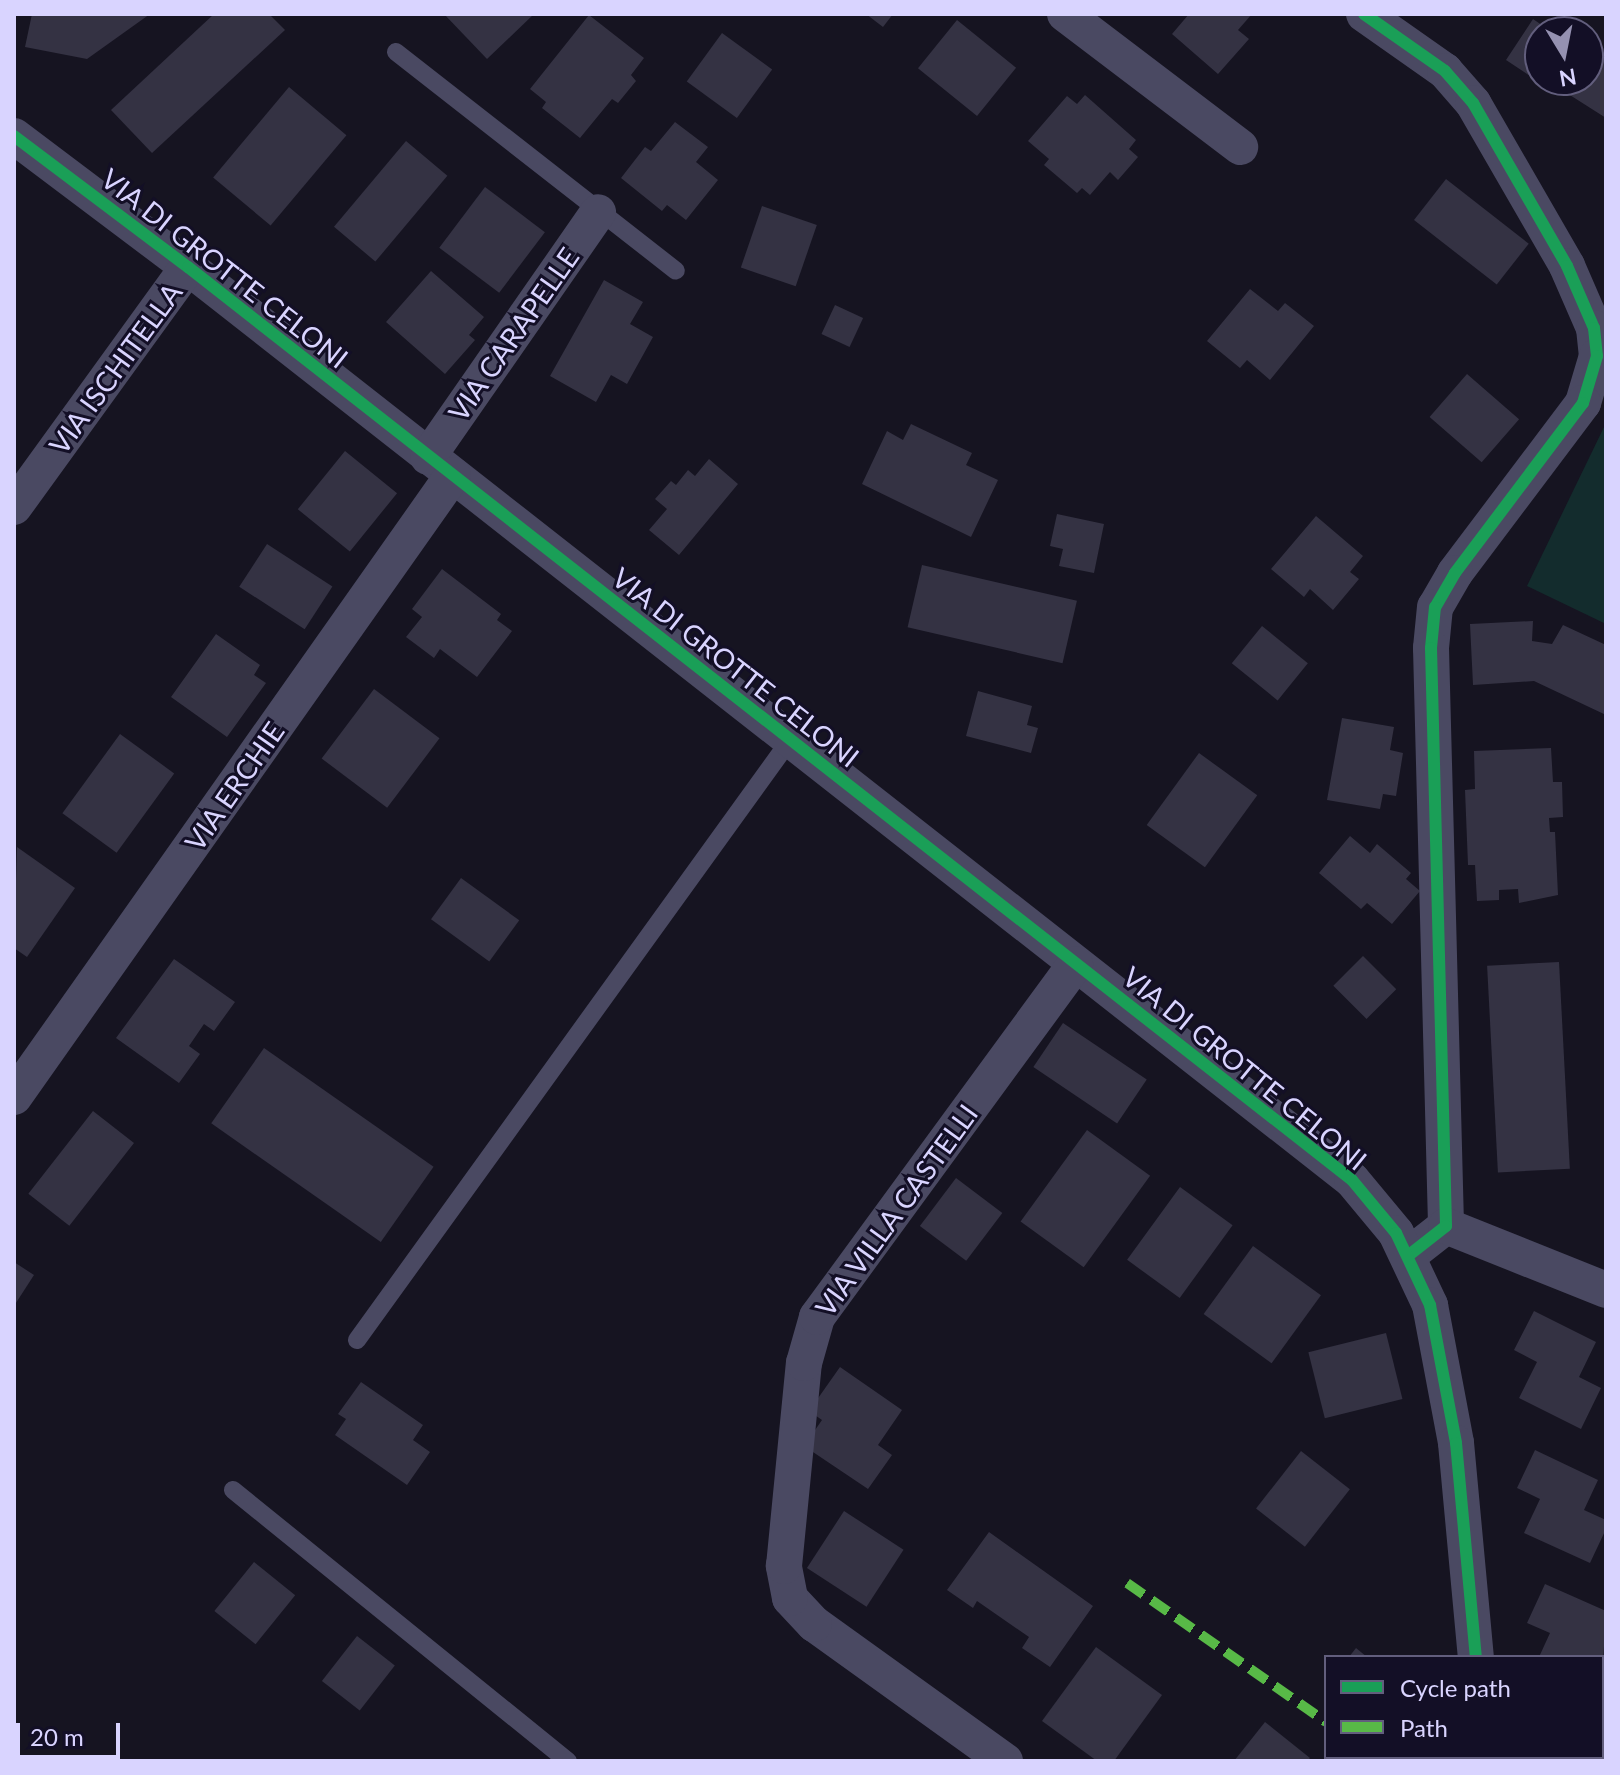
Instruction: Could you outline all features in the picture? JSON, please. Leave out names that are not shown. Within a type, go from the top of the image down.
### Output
[{"type":"street","points":[[1065,14],[1240,147]]},
{"type":"street","points":[[1364,14],[1445,71],[1473,103],[1567,266],[1597,341],[1596,369],[1583,403],[1455,573],[1433,622],[1446,1226]]},
{"type":"street","name":"VIA DI GROTTE CELONI","points":[[14,136],[188,267],[1075,964],[1328,1158],[1379,1211],[1409,1255],[1430,1305],[1443,1358],[1476,1655]]},
{"type":"street","name":"VIA CARAPELLE","points":[[440,466],[598,212]]},
{"type":"street","name":"VIA ISCHITELLA","points":[[14,507],[188,267]]},
{"type":"street","name":"VIA ERCHIE","points":[[14,1097],[440,466]]},
{"type":"street","name":"VIA VILLA CASTELLI","points":[[1005,1761],[814,1624],[790,1598],[784,1566],[804,1363],[817,1317],[1075,964]]},
{"type":"street","points":[[1409,1255],[1446,1226]]},
{"type":"street","points":[[1446,1226],[1606,1290]]},
{"type":"lane","points":[[396,52],[676,271]]},
{"type":"lane","points":[[357,1340],[790,740]]},
{"type":"lane","points":[[233,1490],[568,1761]]},
{"type":"green space","points":[[1606,423],[1606,624],[1527,586]]},
{"type":"building","points":[[32,14],[150,14],[87,59],[25,47]]},
{"type":"building","points":[[214,14],[269,14],[285,30],[152,153],[111,110]]},
{"type":"building","points":[[444,14],[534,14],[487,59]]},
{"type":"building","points":[[866,14],[893,14],[883,27]]},
{"type":"building","points":[[1189,14],[1252,14],[1238,30],[1249,39],[1218,74],[1172,34]]},
{"type":"building","points":[[589,15],[644,58],[631,75],[636,81],[618,103],[612,99],[580,138],[542,108],[546,102],[530,89]]},
{"type":"building","points":[[957,20],[1016,68],[977,116],[918,68]]},
{"type":"building","points":[[722,33],[772,69],[737,118],[687,82]]},
{"type":"building","points":[[1524,33],[1524,72],[1506,60]]},
{"type":"building","points":[[1604,53],[1606,54],[1606,118],[1571,96],[1604,96]]},
{"type":"building","points":[[289,87],[346,135],[271,226],[213,177]]},
{"type":"building","points":[[1085,95],[1136,140],[1129,149],[1138,157],[1118,180],[1110,172],[1090,195],[1082,188],[1077,193],[1044,165],[1049,159],[1028,141],[1067,96],[1077,104]]},
{"type":"building","points":[[675,122],[708,147],[696,162],[718,180],[686,220],[667,205],[662,211],[621,178],[645,147],[651,151]]},
{"type":"building","points":[[406,141],[447,176],[375,262],[334,227]]},
{"type":"building","points":[[1446,179],[1529,244],[1497,285],[1414,220]]},
{"type":"building","points":[[485,187],[545,232],[499,293],[439,248]]},
{"type":"building","points":[[762,206],[817,225],[796,286],[741,267]]},
{"type":"building","points":[[431,271],[484,317],[469,335],[475,340],[445,374],[386,322]]},
{"type":"building","points":[[604,280],[643,302],[630,324],[653,337],[627,384],[611,375],[596,402],[550,376]]},
{"type":"building","points":[[1250,289],[1278,311],[1285,303],[1314,326],[1270,380],[1247,360],[1240,368],[1207,341]]},
{"type":"building","points":[[835,305],[863,318],[850,347],[821,334]]},
{"type":"building","points":[[1467,374],[1519,419],[1482,462],[1430,417]]},
{"type":"building","points":[[911,424],[972,453],[966,465],[998,480],[971,537],[862,484],[887,431],[903,440]]},
{"type":"building","points":[[345,451],[397,493],[350,551],[298,509]]},
{"type":"building","points":[[709,459],[738,484],[679,555],[649,530],[667,509],[655,499],[671,481],[676,485],[688,470],[695,476]]},
{"type":"building","points":[[1057,514],[1104,524],[1094,573],[1059,566],[1063,549],[1050,546]]},
{"type":"building","points":[[1316,516],[1363,556],[1350,572],[1359,579],[1333,610],[1310,589],[1304,597],[1271,569]]},
{"type":"building","points":[[267,544],[332,586],[305,629],[239,587]]},
{"type":"building","points":[[922,565],[1077,601],[1063,663],[908,627]]},
{"type":"building","points":[[442,569],[501,614],[497,620],[512,631],[477,677],[440,649],[434,658],[406,637],[422,617],[412,609]]},
{"type":"building","points":[[1533,621],[1532,641],[1552,644],[1563,625],[1606,645],[1606,715],[1534,681],[1473,685],[1470,624]]},
{"type":"building","points":[[1262,626],[1308,663],[1278,700],[1232,663]]},
{"type":"building","points":[[216,634],[260,665],[254,675],[266,683],[227,737],[171,697]]},
{"type":"building","points":[[374,689],[439,738],[387,808],[322,758]]},
{"type":"building","points":[[978,691],[1032,706],[1027,725],[1038,728],[1031,753],[966,736]]},
{"type":"building","points":[[1342,718],[1394,727],[1390,750],[1403,753],[1396,796],[1383,794],[1380,809],[1327,800]]},
{"type":"building","points":[[120,734],[174,773],[117,853],[62,813]]},
{"type":"building","points":[[1551,748],[1553,782],[1562,782],[1563,817],[1549,818],[1550,832],[1555,832],[1558,895],[1519,903],[1518,889],[1499,890],[1499,900],[1477,901],[1475,865],[1468,865],[1465,790],[1475,789],[1474,751]]},
{"type":"building","points":[[1199,753],[1257,795],[1205,867],[1147,825]]},
{"type":"building","points":[[1350,836],[1370,853],[1377,844],[1411,873],[1406,879],[1420,891],[1392,924],[1367,903],[1361,909],[1319,873]]},
{"type":"building","points":[[17,847],[75,888],[27,957],[14,948]]},
{"type":"building","points":[[461,878],[519,920],[489,962],[431,919]]},
{"type":"building","points":[[1363,956],[1396,989],[1367,1019],[1333,986]]},
{"type":"building","points":[[174,959],[235,1002],[214,1031],[204,1024],[189,1046],[200,1054],[179,1083],[116,1038]]},
{"type":"building","points":[[1559,962],[1570,1169],[1498,1172],[1487,966]]},
{"type":"building","points":[[1063,1023],[1147,1079],[1117,1123],[1033,1067]]},
{"type":"building","points":[[264,1048],[434,1167],[381,1242],[211,1123]]},
{"type":"building","points":[[93,1111],[134,1143],[69,1226],[28,1194]]},
{"type":"building","points":[[1087,1130],[1150,1176],[1084,1267],[1021,1221]]},
{"type":"building","points":[[956,1178],[1002,1213],[966,1261],[920,1226]]},
{"type":"building","points":[[1180,1187],[1233,1225],[1180,1298],[1127,1260]]},
{"type":"building","points":[[1253,1246],[1321,1295],[1272,1363],[1204,1314]]},
{"type":"building","points":[[14,1262],[34,1275],[14,1306]]},
{"type":"building","points":[[1534,1311],[1596,1342],[1579,1377],[1601,1388],[1581,1429],[1519,1398],[1537,1362],[1514,1350]]},
{"type":"building","points":[[1386,1333],[1402,1399],[1325,1418],[1308,1352]]},
{"type":"building","points":[[840,1367],[902,1410],[878,1445],[892,1455],[868,1489],[804,1446],[822,1420],[809,1411]]},
{"type":"building","points":[[361,1382],[423,1425],[413,1440],[430,1452],[407,1485],[335,1435],[346,1419],[338,1414]]},
{"type":"building","points":[[1535,1450],[1598,1480],[1584,1510],[1606,1520],[1606,1529],[1590,1563],[1524,1533],[1540,1499],[1517,1488]]},
{"type":"building","points":[[1301,1451],[1350,1489],[1305,1547],[1256,1509]]},
{"type":"building","points":[[844,1511],[904,1550],[867,1607],[807,1568]]},
{"type":"building","points":[[989,1532],[1093,1606],[1050,1667],[1022,1648],[1029,1637],[977,1601],[973,1608],[947,1590]]},
{"type":"building","points":[[254,1562],[295,1595],[256,1644],[214,1611]]},
{"type":"building","points":[[1545,1584],[1606,1611],[1604,1655],[1540,1655],[1550,1633],[1527,1623]]},
{"type":"building","points":[[357,1636],[395,1666],[360,1710],[322,1681]]},
{"type":"building","points":[[1096,1647],[1162,1695],[1114,1761],[1097,1761],[1042,1721]]},
{"type":"building","points":[[1356,1648],[1365,1655],[1351,1655]]},
{"type":"building","points":[[1265,1722],[1310,1758],[1307,1761],[1234,1761]]},
{"type":"marked path","points":[[1127,1583],[1324,1721]]},
{"type":"cycle path","points":[[1364,14],[1445,71],[1473,103],[1567,266],[1594,328],[1597,356],[1583,403],[1455,573],[1435,607],[1431,648],[1446,1226],[1409,1255]]},
{"type":"cycle path","points":[[14,136],[188,267],[1352,1180],[1396,1233],[1430,1305],[1456,1443],[1476,1655]]}]
